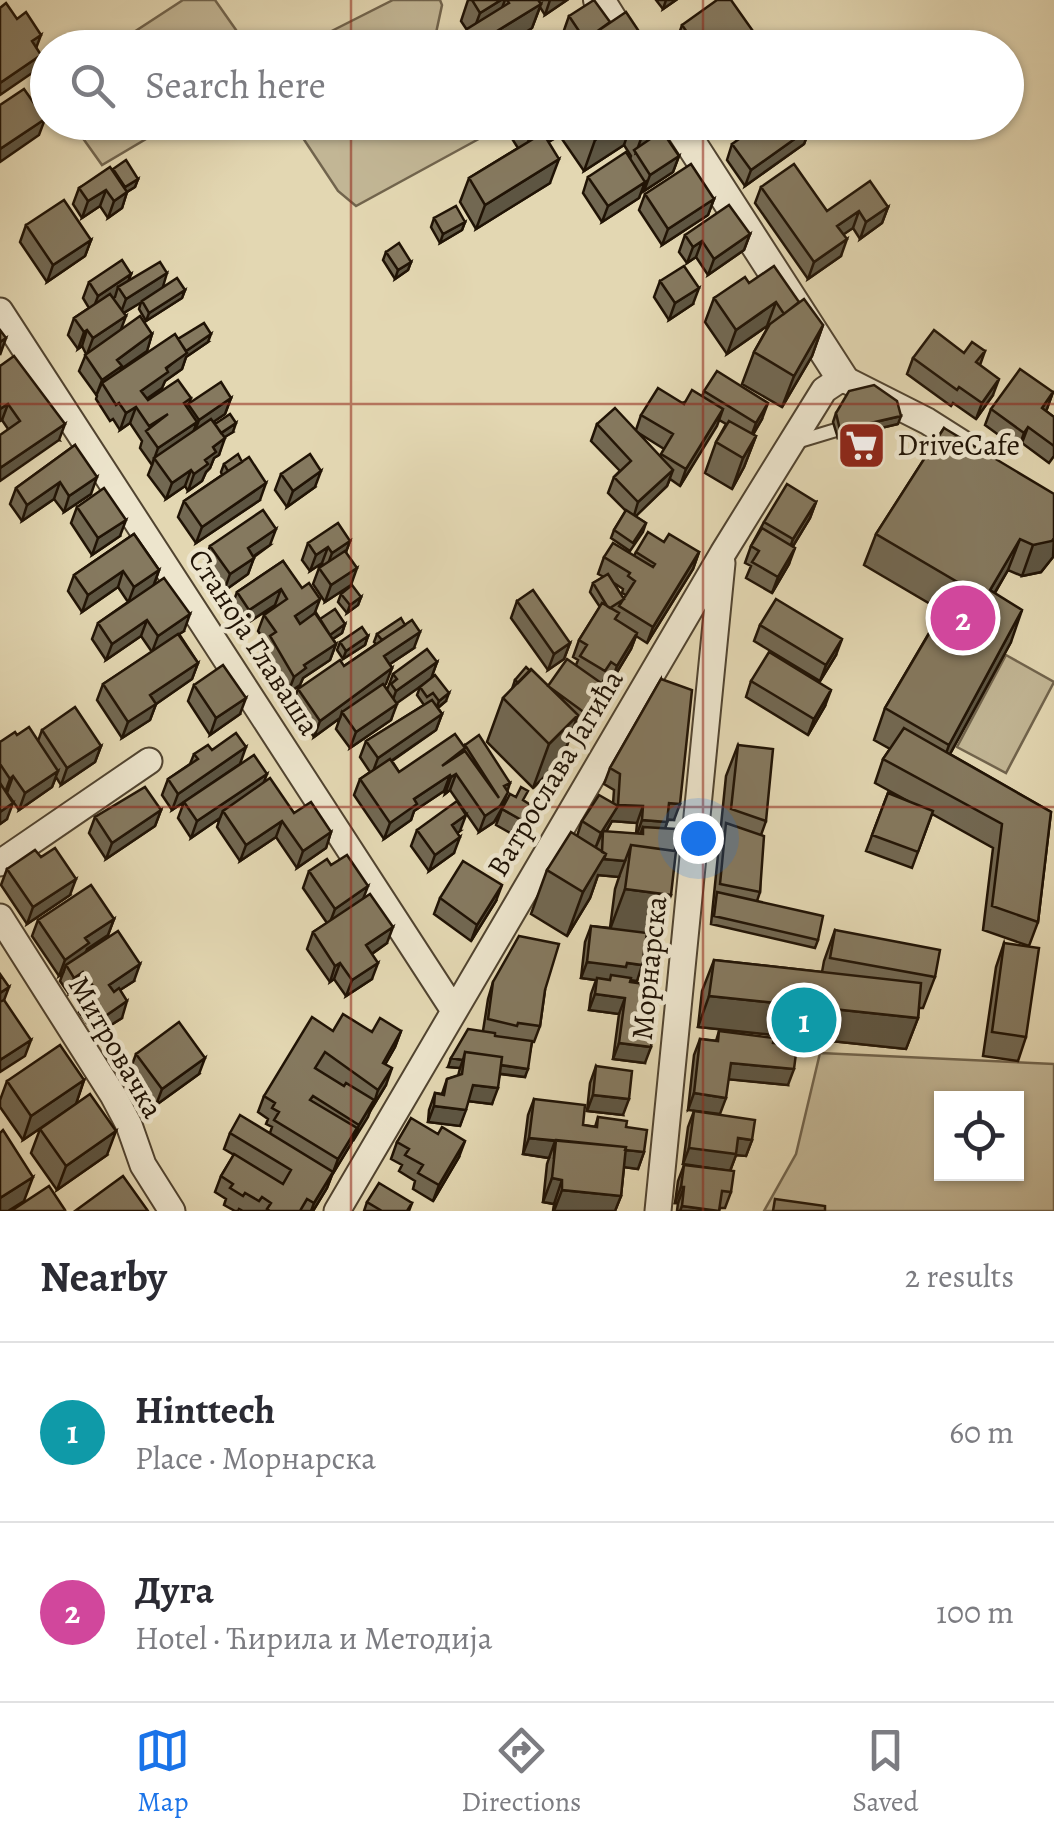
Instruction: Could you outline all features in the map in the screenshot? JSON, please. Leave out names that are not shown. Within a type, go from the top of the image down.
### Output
[{"type":"street","points":[[598,0],[617,30]]},
{"type":"street","points":[[690,140],[842,378],[928,420],[991,461]]},
{"type":"street","name":"Станоја Главаша","points":[[0,311],[453,1009]]},
{"type":"street","name":"Ватрослава Јагића","points":[[337,1211],[723,553],[824,390],[842,378]]},
{"type":"street","name":"Морнарска","points":[[658,1211],[723,553]]},
{"type":"street","points":[[0,863],[149,761]]},
{"type":"street","name":"Митровачка","points":[[0,917],[113,1094],[143,1164],[172,1211]]},
{"type":"lane","points":[[896,417],[928,420]]},
{"type":"lane","points":[[790,444],[836,430]]},
{"type":"shaded area","points":[[183,0],[215,0],[236,30],[137,30]]},
{"type":"shaded area","points":[[393,0],[440,0],[442,5],[437,30],[334,30]]},
{"type":"shaded area","points":[[84,140],[144,140],[102,165]]},
{"type":"shaded area","points":[[304,140],[477,140],[356,206],[338,191]]},
{"type":"shaded area","points":[[1006,655],[1054,682],[1006,773],[957,747]]},
{"type":"shaded area","points":[[820,1053],[1054,1064],[1054,1211],[764,1211],[796,1154]]},
{"type":"building","points":[[472,0],[501,0],[480,13]]},
{"type":"building","points":[[507,0],[538,0],[541,4],[499,30],[468,30],[467,29],[509,3]]},
{"type":"building","points":[[594,0],[610,22],[599,30],[578,30],[569,16]]},
{"type":"building","points":[[717,0],[731,0],[752,30],[685,30],[682,25]]},
{"type":"building","points":[[6,3],[17,19],[26,12],[38,30],[30,30],[30,63],[0,83],[0,8]]},
{"type":"building","points":[[626,12],[638,30],[599,30]]},
{"type":"building","points":[[24,89],[30,98],[30,129],[0,149],[0,105]]},
{"type":"building","points":[[531,140],[547,140],[559,159],[485,205],[469,178]]},
{"type":"building","points":[[649,140],[668,140],[679,156],[650,175],[634,150]]},
{"type":"building","points":[[738,140],[793,140],[751,170],[732,144]]},
{"type":"building","points":[[626,152],[645,182],[608,206],[588,177]]},
{"type":"building","points":[[126,160],[138,179],[125,187],[113,169]]},
{"type":"building","points":[[691,164],[714,199],[668,229],[645,194]]},
{"type":"building","points":[[794,164],[827,211],[870,181],[888,207],[866,222],[859,211],[837,226],[847,239],[814,262],[761,187]]},
{"type":"building","points":[[110,167],[127,192],[114,201],[106,190],[88,201],[79,188]]},
{"type":"building","points":[[64,200],[91,240],[53,265],[26,225]]},
{"type":"building","points":[[729,205],[750,234],[714,259],[702,241],[693,247],[685,235]]},
{"type":"building","points":[[456,206],[465,222],[443,234],[434,218]]},
{"type":"building","points":[[399,243],[411,262],[398,270],[386,252]]},
{"type":"building","points":[[122,260],[131,274],[98,296],[89,282]]},
{"type":"building","points":[[160,262],[167,273],[126,299],[118,287]]},
{"type":"building","points":[[684,266],[699,288],[675,303],[660,281]]},
{"type":"building","points":[[774,266],[799,302],[784,314],[776,302],[736,330],[714,298],[745,277],[749,283]]},
{"type":"building","points":[[177,278],[185,290],[149,313],[142,301]]},
{"type":"building","points":[[110,294],[126,316],[93,338],[74,318]]},
{"type":"building","points":[[804,299],[823,325],[794,376],[754,352],[770,324]]},
{"type":"building","points":[[140,316],[152,334],[117,360],[122,366],[102,380],[85,355]]},
{"type":"building","points":[[204,323],[211,334],[186,351],[178,339]]},
{"type":"building","points":[[934,330],[964,353],[972,342],[985,351],[976,362],[999,379],[982,403],[913,358]]},
{"type":"building","points":[[175,334],[187,353],[141,391],[148,400],[178,380],[191,398],[184,403],[197,422],[158,448],[146,431],[168,414],[149,426],[136,407],[126,413],[119,403],[116,405],[102,383]]},
{"type":"building","points":[[14,356],[65,424],[0,468],[0,435],[20,421],[8,404],[0,409],[0,366]]},
{"type":"building","points":[[1020,369],[1053,392],[1042,408],[1054,417],[1054,446],[1028,427],[1024,433],[991,409]]},
{"type":"building","points":[[717,371],[768,403],[756,423],[704,391]]},
{"type":"building","points":[[221,382],[231,398],[199,420],[188,404]]},
{"type":"building","points":[[874,385],[897,401],[901,416],[840,430],[836,413],[849,391]]},
{"type":"building","points":[[658,388],[684,404],[692,390],[723,409],[686,469],[661,454],[673,434],[641,415]]},
{"type":"building","points":[[615,408],[673,470],[638,502],[614,477],[631,461],[597,424]]},
{"type":"building","points":[[230,414],[236,423],[221,433],[215,424]]},
{"type":"building","points":[[211,419],[225,438],[213,447],[216,452],[205,460],[208,464],[172,483],[154,458]]},
{"type":"building","points":[[729,421],[756,436],[743,458],[716,442]]},
{"type":"building","points":[[871,425],[882,445],[860,452],[855,430]]},
{"type":"building","points":[[944,428],[1054,494],[1052,541],[1033,545],[1020,539],[990,590],[1022,610],[949,745],[885,708],[959,583],[876,534]]},
{"type":"building","points":[[75,445],[97,477],[69,496],[60,482],[27,505],[16,488]]},
{"type":"building","points":[[238,454],[242,462],[228,471],[224,464]]},
{"type":"building","points":[[310,454],[321,471],[293,491],[281,474]]},
{"type":"building","points":[[249,457],[266,483],[202,527],[184,501]]},
{"type":"building","points":[[787,484],[816,502],[793,539],[764,522]]},
{"type":"building","points":[[104,488],[126,520],[98,538],[77,507]]},
{"type":"building","points":[[263,510],[276,529],[248,548],[254,558],[230,574],[210,546]]},
{"type":"building","points":[[626,510],[646,523],[633,543],[614,530]]},
{"type":"building","points":[[338,523],[350,541],[332,553],[328,547],[316,555],[308,543]]},
{"type":"building","points":[[762,528],[795,548],[778,577],[752,562],[759,551],[751,546]]},
{"type":"building","points":[[648,532],[664,542],[669,534],[699,552],[653,627],[619,606],[635,581],[628,576],[630,573],[604,557],[613,543],[653,567],[655,564],[636,552]]},
{"type":"building","points":[[134,534],[159,570],[134,587],[123,571],[88,595],[74,575]]},
{"type":"building","points":[[345,551],[357,568],[331,585],[319,568]]},
{"type":"building","points":[[283,561],[302,588],[309,583],[320,599],[295,616],[300,624],[315,613],[336,644],[304,665],[306,668],[294,677],[270,636],[276,632],[264,615],[287,599],[281,589],[249,610],[237,592]]},
{"type":"building","points":[[608,574],[624,599],[610,608],[593,583]]},
{"type":"building","points":[[164,578],[190,614],[158,636],[147,620],[112,644],[98,623]]},
{"type":"building","points":[[352,585],[361,597],[350,605],[341,594]]},
{"type":"building","points":[[533,590],[570,643],[554,654],[517,601]]},
{"type":"building","points":[[776,599],[842,639],[826,665],[760,625]]},
{"type":"building","points":[[602,603],[619,613],[615,619],[637,633],[617,666],[611,662],[605,671],[580,656],[587,645],[579,640]]},
{"type":"building","points":[[335,609],[345,624],[330,635],[320,619]]},
{"type":"building","points":[[401,618],[405,625],[382,640],[377,634]]},
{"type":"building","points":[[412,620],[420,632],[384,656],[392,668],[320,721],[298,689],[340,660],[344,666]]},
{"type":"building","points":[[362,627],[368,636],[346,651],[340,642]]},
{"type":"building","points":[[178,634],[198,663],[150,695],[156,704],[128,722],[103,684]]},
{"type":"building","points":[[427,649],[437,662],[396,691],[391,684],[397,679],[393,674]]},
{"type":"building","points":[[769,652],[831,690],[814,719],[751,681]]},
{"type":"building","points":[[567,659],[604,685],[585,713],[548,686]]},
{"type":"building","points":[[223,665],[246,698],[216,718],[194,685]]},
{"type":"building","points":[[526,667],[530,671],[518,683],[515,680]]},
{"type":"building","points":[[531,669],[578,715],[549,744],[503,698]]},
{"type":"building","points":[[435,675],[449,693],[439,701],[433,693],[427,697],[420,687]]},
{"type":"building","points":[[661,679],[692,690],[680,804],[669,803],[667,822],[642,820],[643,806],[618,805],[620,774],[610,768]]},
{"type":"building","points":[[383,684],[397,704],[356,732],[342,712]]},
{"type":"building","points":[[432,700],[442,714],[378,758],[366,741]]},
{"type":"building","points":[[75,707],[101,746],[67,768],[42,730]]},
{"type":"building","points":[[29,727],[58,771],[25,793],[0,764],[0,742]]},
{"type":"building","points":[[904,728],[1051,812],[1038,922],[992,906],[1002,824],[883,759]]},
{"type":"building","points":[[236,733],[246,747],[178,794],[168,779],[198,759],[194,754],[208,745],[212,750]]},
{"type":"building","points":[[455,734],[465,748],[442,766],[465,751],[499,798],[465,745],[479,735],[510,783],[504,786],[508,792],[500,806],[485,816],[456,774],[414,799],[417,804],[390,823],[360,779],[390,759],[399,772]]},
{"type":"building","points":[[738,745],[773,749],[766,821],[731,809]]},
{"type":"building","points":[[254,755],[267,774],[197,821],[184,802]]},
{"type":"building","points":[[270,778],[294,813],[311,802],[331,832],[303,851],[282,821],[246,845],[223,811]]},
{"type":"building","points":[[0,783],[13,803],[0,812]]},
{"type":"building","points":[[145,787],[161,810],[112,843],[95,817]]},
{"type":"building","points":[[521,787],[528,791],[523,800],[540,811],[532,826],[502,809],[510,794],[516,797]]},
{"type":"building","points":[[888,793],[933,811],[918,852],[872,835]]},
{"type":"building","points":[[599,795],[618,806],[601,833],[582,821]]},
{"type":"building","points":[[457,801],[466,815],[452,825],[460,837],[435,855],[417,830]]},
{"type":"building","points":[[726,823],[764,836],[760,892],[720,884]]},
{"type":"building","points":[[643,827],[676,829],[675,851],[631,845],[625,861],[604,859],[603,831],[643,834]]},
{"type":"building","points":[[571,832],[606,854],[583,892],[547,870]]},
{"type":"building","points":[[631,845],[676,851],[671,895],[625,889]]},
{"type":"building","points":[[55,848],[76,879],[33,907],[7,869],[35,850],[41,857]]},
{"type":"building","points":[[347,855],[368,886],[335,909],[309,871],[327,859],[331,865]]},
{"type":"building","points":[[463,861],[502,885],[477,925],[440,898]]},
{"type":"building","points":[[91,885],[114,919],[85,938],[89,943],[65,960],[38,920]]},
{"type":"building","points":[[717,892],[823,916],[818,940],[714,916]]},
{"type":"building","points":[[370,894],[393,927],[366,945],[378,963],[352,980],[340,963],[335,966],[313,932]]},
{"type":"building","points":[[591,926],[647,933],[642,965],[587,962]]},
{"type":"building","points":[[835,930],[940,950],[935,977],[830,958]]},
{"type":"building","points":[[118,931],[140,964],[109,985],[114,992],[119,988],[127,1001],[101,1019],[85,996],[95,989],[83,972],[74,978],[66,965]]},
{"type":"building","points":[[519,936],[559,944],[545,990],[540,1026],[517,1026],[488,1019],[493,982]]},
{"type":"building","points":[[1004,943],[1039,948],[1026,1037],[992,1032]]},
{"type":"building","points":[[714,960],[921,983],[918,1018],[709,996]]},
{"type":"building","points":[[0,974],[9,987],[0,993]]},
{"type":"building","points":[[611,975],[644,984],[642,1001],[657,1003],[651,1047],[619,1043],[625,998],[595,994],[597,978],[610,980]]},
{"type":"building","points":[[4,1000],[31,1040],[0,1060],[0,1002]]},
{"type":"building","points":[[343,1014],[372,1032],[380,1018],[401,1031],[383,1063],[392,1068],[378,1090],[325,1052],[315,1068],[374,1100],[359,1125],[313,1096],[310,1100],[357,1128],[338,1159],[274,1120],[279,1112],[272,1108],[275,1103],[264,1096],[312,1017],[333,1031]]},
{"type":"building","points":[[179,1022],[205,1058],[162,1089],[136,1054]]},
{"type":"building","points":[[468,1029],[532,1041],[528,1069],[501,1065],[502,1057],[465,1052],[463,1060],[451,1058]]},
{"type":"building","points":[[719,1031],[774,1038],[773,1043],[797,1046],[794,1069],[731,1063],[726,1098],[694,1093],[700,1039],[718,1041]]},
{"type":"building","points":[[60,1045],[84,1080],[31,1116],[7,1081]]},
{"type":"building","points":[[465,1052],[502,1057],[498,1088],[473,1085],[466,1110],[434,1106],[435,1093],[444,1095],[447,1079],[462,1074]]},
{"type":"building","points":[[596,1066],[632,1071],[629,1099],[593,1095]]},
{"type":"building","points":[[90,1094],[116,1131],[66,1166],[40,1129]]},
{"type":"building","points":[[534,1099],[585,1105],[583,1125],[597,1127],[598,1117],[627,1121],[626,1127],[647,1130],[644,1152],[529,1138]]},
{"type":"building","points":[[694,1111],[755,1120],[752,1140],[738,1138],[736,1154],[689,1148]]},
{"type":"building","points":[[240,1115],[333,1172],[314,1203],[307,1199],[300,1211],[270,1211],[267,1209],[271,1203],[262,1197],[259,1201],[230,1188],[233,1184],[221,1176],[234,1154],[283,1184],[291,1170],[230,1133]]},
{"type":"building","points":[[411,1118],[438,1134],[442,1127],[465,1141],[439,1185],[418,1173],[423,1165],[405,1155],[409,1149],[397,1142]]},
{"type":"building","points":[[3,1130],[33,1177],[0,1198],[0,1133]]},
{"type":"building","points":[[556,1140],[626,1147],[621,1196],[562,1190],[562,1180],[552,1178]]},
{"type":"building","points":[[684,1165],[734,1171],[731,1192],[722,1191],[719,1211],[682,1206]]},
{"type":"building","points":[[123,1176],[148,1211],[75,1211]]},
{"type":"building","points":[[379,1183],[412,1203],[407,1211],[382,1211],[367,1202]]},
{"type":"building","points":[[49,1186],[65,1210],[11,1211]]},
{"type":"building","points":[[775,1199],[825,1206],[825,1211],[773,1211]]},
{"type":"place","name":"DriveCafe","points":[[862,445]]},
{"type":"place","name":"Дуга","points":[[963,618]]},
{"type":"place","name":"Hinttech","points":[[804,1020]]}]
